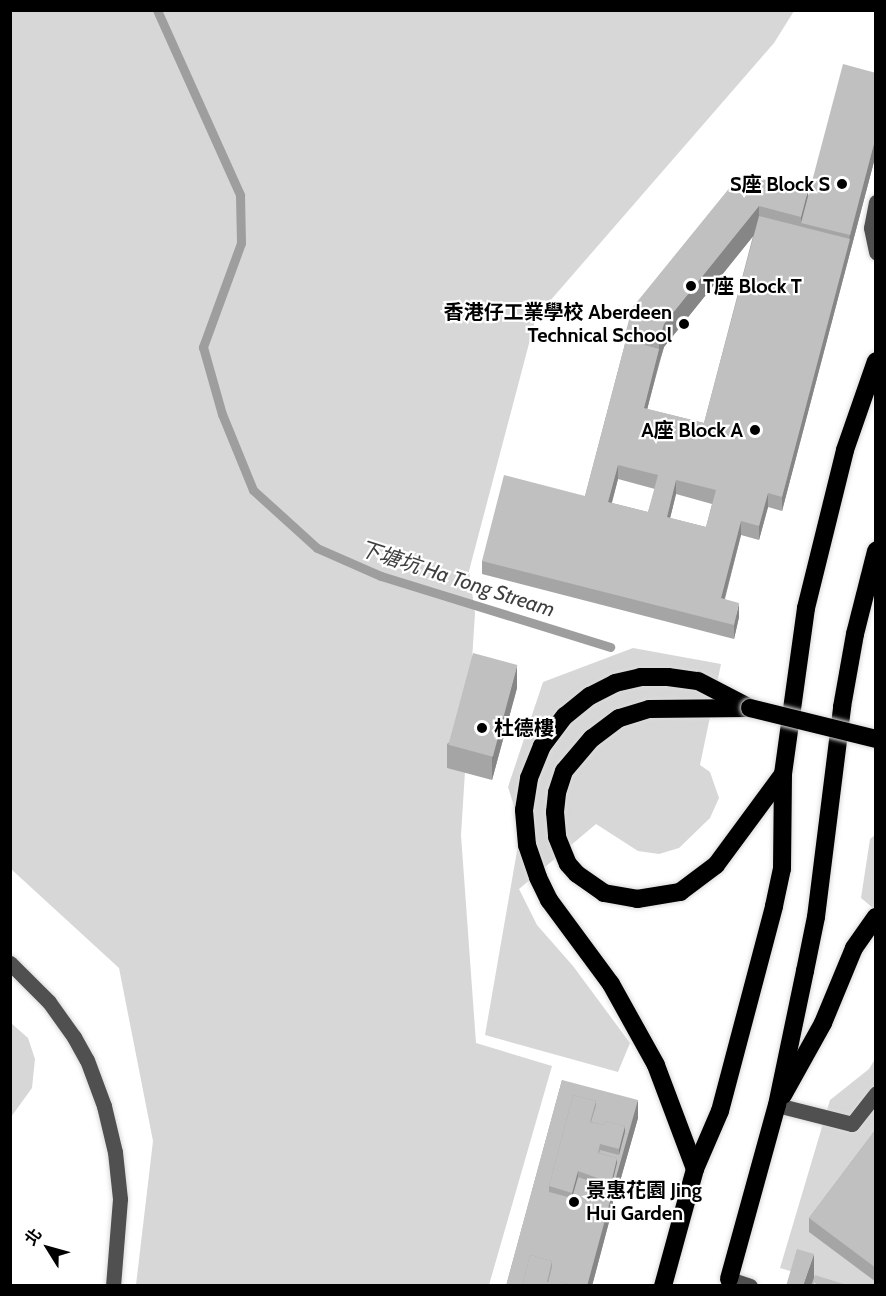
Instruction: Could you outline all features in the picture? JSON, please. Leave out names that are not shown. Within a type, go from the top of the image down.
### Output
[{"type":"highway","points":[[663,1286],[695,1169],[720,1112],[774,906],[782,869],[783,774],[806,608],[845,450],[876,361]]},
{"type":"highway","points":[[729,1279],[777,1105],[816,917],[836,753],[855,634],[876,551]]},
{"type":"highway","points":[[695,1169],[656,1065],[611,984],[549,900],[538,877],[527,845],[525,822],[529,778],[542,746],[565,716],[590,696],[615,683],[640,677],[668,677],[698,681],[750,708],[876,739]]},
{"type":"highway","points":[[750,708],[649,709],[619,718],[592,738],[564,771],[557,793],[555,812],[557,837],[568,864],[577,874],[604,893],[636,899],[680,892],[716,865],[783,774]]},
{"type":"highway","points":[[777,1105],[823,1023],[854,948],[876,917]]},
{"type":"street","points":[[876,202],[871,228],[876,252]]},
{"type":"street","points":[[10,963],[62,1019],[87,1060],[104,1106],[115,1152],[120,1199],[113,1286]]},
{"type":"street","points":[[777,1105],[852,1124],[876,1093]]},
{"type":"street","points":[[729,1279],[750,1286]]},
{"type":"shaded area","points":[[10,11],[794,11],[774,43],[536,317],[469,571],[475,613],[461,835],[476,1043],[552,1066],[489,1285],[136,1285],[153,1141],[119,968],[11,869]]},
{"type":"shaded area","points":[[633,648],[721,664],[700,765],[710,772],[719,798],[710,818],[679,848],[659,854],[638,851],[596,824],[519,889],[537,925],[573,966],[630,1043],[618,1072],[485,1035],[521,828],[508,787],[543,682]]},
{"type":"shaded area","points":[[875,835],[876,905],[873,908],[861,898],[870,839]]},
{"type":"shaded area","points":[[11,1023],[28,1038],[35,1059],[32,1088],[11,1117]]},
{"type":"shaded area","points":[[875,1059],[875,1285],[838,1285],[780,1268],[830,1100],[869,1069]]},
{"type":"building","name":"S座 Block S","points":[[843,64],[876,73],[876,136],[850,235],[801,223]]},
{"type":"building","points":[[750,176],[808,190],[801,217],[759,206],[664,324],[659,340],[626,331],[632,308],[731,186],[745,197]]},
{"type":"building","name":"A座 Block A","points":[[759,216],[850,239],[782,497],[768,493],[759,526],[741,521],[721,598],[739,603],[734,625],[482,561],[504,475],[585,496],[626,340],[659,349],[644,408],[704,423]],"holes":[[[618,465],[658,475],[648,512],[608,502]],[[676,480],[716,490],[706,527],[667,517]]]},
{"type":"building","name":"杜德樓","points":[[473,653],[517,665],[493,757],[448,745]]},
{"type":"building","points":[[562,1080],[638,1100],[615,1181],[613,1180],[617,1158],[599,1153],[600,1150],[619,1155],[625,1126],[605,1121],[604,1125],[591,1122],[596,1101],[573,1095],[549,1192],[572,1198],[578,1177],[613,1189],[587,1286],[561,1282],[560,1286],[548,1283],[552,1261],[530,1255],[522,1286],[506,1286]]},
{"type":"building","points":[[573,1095],[596,1101],[590,1122],[604,1125],[605,1121],[625,1126],[619,1149],[600,1144],[598,1153],[617,1158],[611,1183],[578,1171],[572,1193],[549,1186]]},
{"type":"building","points":[[876,1129],[876,1268],[809,1218]]},
{"type":"building","points":[[797,1249],[814,1254],[803,1286],[786,1286]]},
{"type":"building","points":[[530,1255],[552,1261],[547,1282],[560,1286],[522,1286]]},
{"type":"building","points":[[815,1275],[850,1286],[840,1284],[828,1286],[827,1284],[817,1286],[815,1283],[811,1286]]},
{"type":"building","points":[[561,1282],[576,1286],[561,1286]]},
{"type":"waterway","name":"下塘坑 Ha Tong Stream","points":[[157,10],[240,195],[241,243],[203,347],[222,414],[253,490],[317,548],[381,576],[610,647]]},
{"type":"place","name":"S座 Block S","points":[[842,184]]},
{"type":"place","name":"T座 Block T","points":[[691,286]]},
{"type":"place","name":"香港仔工業學校 Aberdeen Technical School","points":[[684,324]]},
{"type":"place","name":"A座 Block A","points":[[755,430]]},
{"type":"place","name":"杜德樓","points":[[482,728]]},
{"type":"place","name":"景惠花園 Jing Hui Garden","points":[[574,1202]]}]
